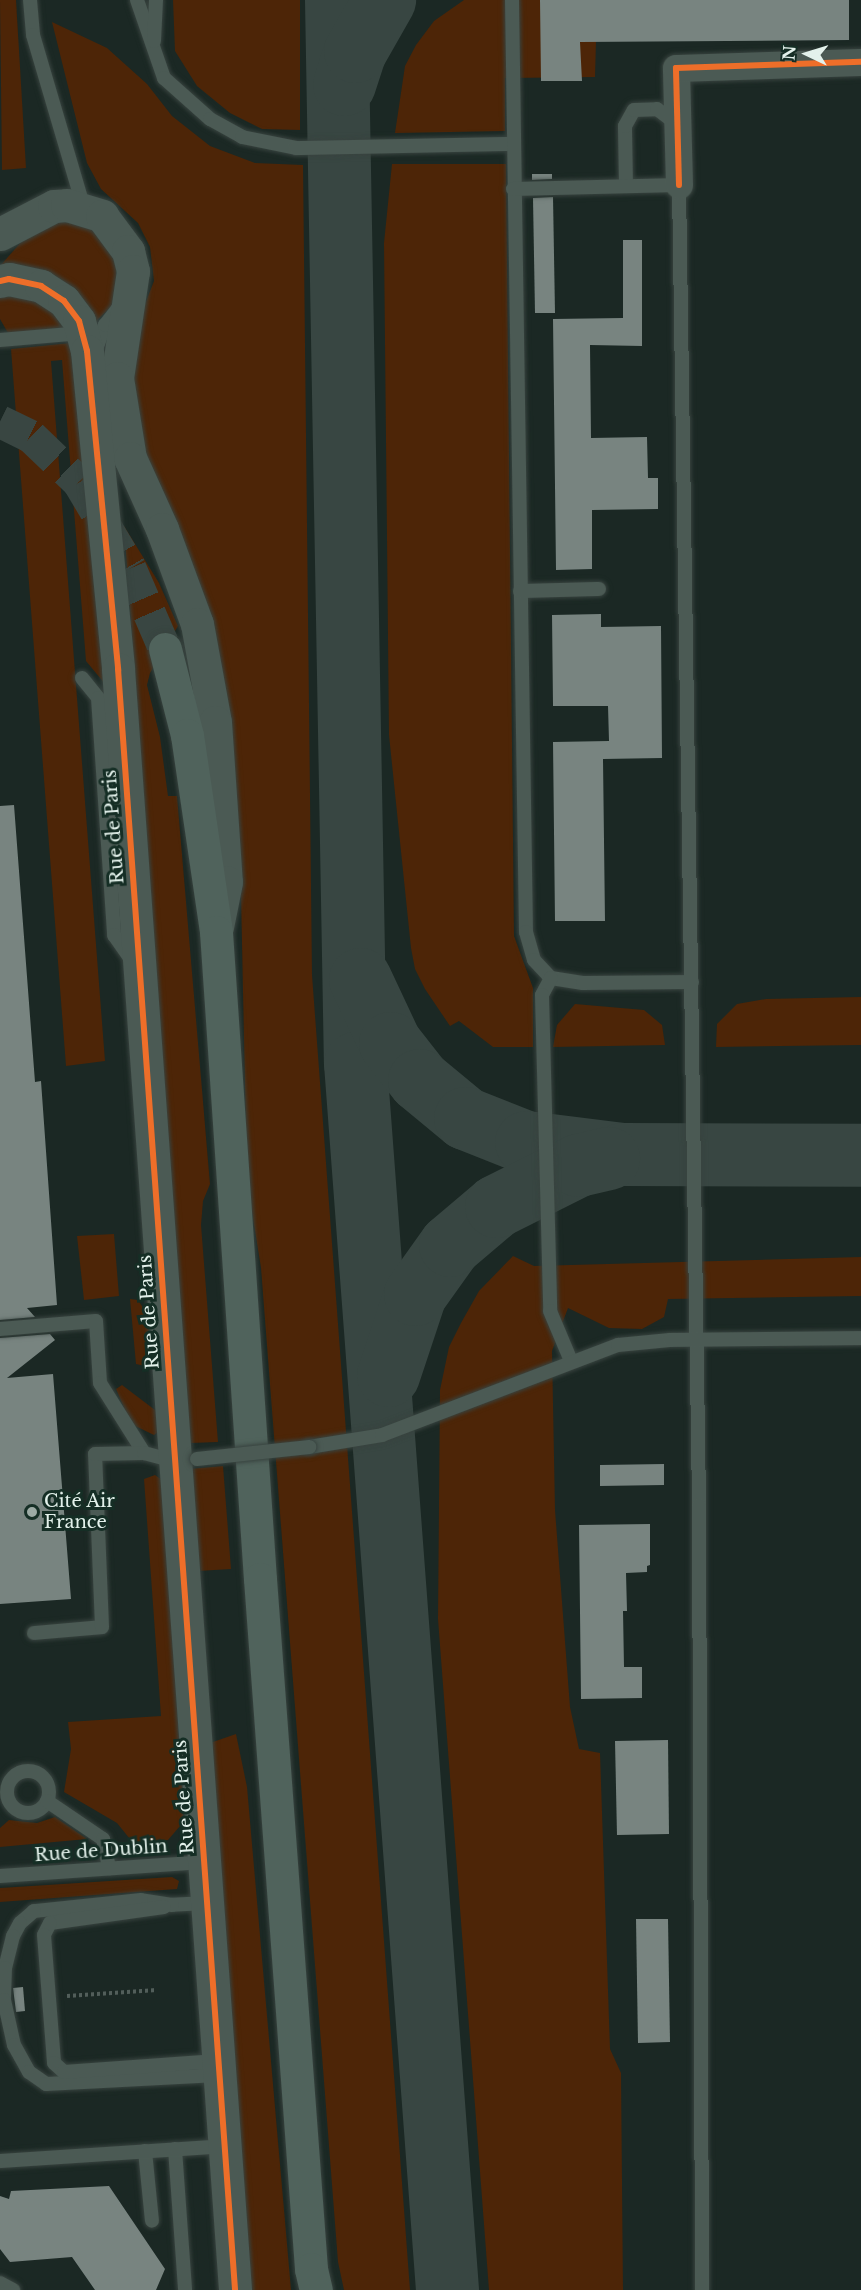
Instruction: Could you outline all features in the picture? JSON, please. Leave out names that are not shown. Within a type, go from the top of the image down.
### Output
[{"type":"main road","points":[[165,650],[187,735],[216,932],[260,1579],[311,2270],[316,2290]]},
{"type":"street","points":[[679,185],[676,68],[861,62]]},
{"type":"street","points":[[0,234],[54,206],[84,208],[102,216],[128,250],[133,271],[117,378],[130,458],[162,529],[197,624],[215,722],[226,882],[216,932]]},
{"type":"street","name":"Rue de Paris","points":[[0,281],[9,279],[41,286],[64,301],[82,333],[89,374],[118,669],[172,1458],[235,2290]]},
{"type":"lane","points":[[30,0],[33,35],[84,208]]},
{"type":"lane","points":[[137,0],[154,55],[164,78],[179,94],[210,119],[257,142],[296,148],[511,144]]},
{"type":"lane","points":[[154,55],[156,0]]},
{"type":"lane","points":[[512,0],[511,144],[526,932],[534,960],[551,978],[583,983],[692,982]]},
{"type":"lane","points":[[626,186],[625,126],[634,110],[657,109],[677,124]]},
{"type":"lane","points":[[513,189],[679,185],[697,1339],[702,2290]]},
{"type":"lane","points":[[89,374],[105,325],[129,295]]},
{"type":"lane","points":[[0,340],[82,333]]},
{"type":"lane","points":[[520,591],[599,589]]},
{"type":"lane","points":[[82,678],[98,698],[114,935],[140,973]]},
{"type":"lane","points":[[551,978],[542,995],[550,1311],[571,1361]]},
{"type":"lane","points":[[0,1329],[96,1321],[100,1383],[172,1458]]},
{"type":"lane","points":[[34,1633],[102,1627],[95,1454],[172,1458],[309,1447],[381,1435],[447,1413],[571,1361],[618,1345],[697,1339],[861,1338]]},
{"type":"lane","points":[[48,1802],[103,1839],[109,1868]]},
{"type":"lane","name":"Rue de Dublin","points":[[0,1876],[204,1862]]},
{"type":"lane","points":[[172,1905],[141,1900],[54,1907],[26,1916],[13,1936],[5,1968],[4,2000],[14,2045],[29,2072],[46,2084],[218,2068]]},
{"type":"lane","points":[[207,1903],[172,1905],[140,1913],[50,1923],[44,1935],[54,2063],[64,2072],[218,2068]]},
{"type":"lane","points":[[0,2161],[223,2146]]},
{"type":"lane","points":[[175,2149],[185,2290]]},
{"type":"lane","points":[[145,2151],[152,2221]]},
{"type":"lane","points":[[0,2283],[13,2290]]},
{"type":"path","points":[[49,1997],[157,1990]]},
{"type":"shaded area","points":[[0,0],[16,0],[26,168],[2,170]]},
{"type":"shaded area","points":[[173,0],[300,0],[300,130],[262,129],[230,113],[197,86],[175,51]]},
{"type":"shaded area","points":[[464,0],[591,0],[597,6],[595,77],[505,78],[505,131],[395,133],[405,66],[416,45],[434,21]]},
{"type":"shaded area","points":[[52,22],[107,48],[147,84],[172,116],[210,146],[255,163],[303,165],[312,975],[410,2290],[344,2290],[338,2262],[261,1268],[247,1181],[241,896],[234,820],[127,387],[136,327],[154,281],[150,247],[138,223],[101,189],[87,163]]},
{"type":"shaded area","points":[[392,164],[506,164],[514,936],[533,988],[533,1047],[493,1047],[459,1021],[450,1026],[425,989],[415,969],[411,948],[389,735],[384,243]]},
{"type":"shaded area","points":[[56,220],[89,223],[119,250],[113,305],[93,324],[0,266],[22,241]]},
{"type":"shaded area","points":[[0,294],[28,297],[54,313],[64,329],[8,333],[0,319]]},
{"type":"shaded area","points":[[70,343],[110,690],[86,661],[62,360],[51,361],[105,1061],[66,1066],[11,349]]},
{"type":"shaded area","points":[[124,526],[159,583],[178,626],[150,673],[147,685],[160,737],[168,796],[177,796],[210,1184],[203,1201],[201,1225],[218,1442],[190,1443]]},
{"type":"shaded area","points":[[861,997],[861,1045],[716,1047],[717,1024],[737,1004],[766,999]]},
{"type":"shaded area","points":[[575,1004],[644,1010],[662,1025],[665,1045],[553,1047],[557,1025]]},
{"type":"shaded area","points":[[114,1234],[119,1296],[84,1300],[77,1236]]},
{"type":"shaded area","points":[[513,1256],[534,1266],[861,1257],[861,1296],[668,1299],[664,1317],[642,1329],[609,1328],[568,1308],[552,1351],[555,1510],[570,1707],[579,1749],[600,1753],[610,2049],[621,2073],[623,2290],[489,2290],[438,1619],[440,1390],[449,1347],[461,1323],[479,1291]]},
{"type":"shaded area","points":[[130,1299],[138,1300],[149,1317],[152,1363],[145,1366],[136,1364]]},
{"type":"shaded area","points":[[122,1385],[159,1413],[161,1430],[154,1435],[131,1424],[116,1389]]},
{"type":"shaded area","points":[[223,1466],[231,1569],[198,1571],[189,1469]]},
{"type":"shaded area","points":[[155,1475],[162,1480],[184,1812],[180,1826],[168,1840],[134,1844],[117,1823],[64,1792],[71,1749],[68,1722],[161,1716],[144,1479]]},
{"type":"shaded area","points":[[236,1734],[247,1787],[291,2290],[249,2290],[210,1743]]},
{"type":"shaded area","points":[[55,1817],[87,1839],[0,1847],[0,1828],[9,1820],[37,1823]]},
{"type":"shaded area","points":[[172,1877],[179,1881],[177,1889],[0,1902],[0,1888]]},
{"type":"building","points":[[540,0],[849,0],[849,40],[580,42],[582,81],[541,81]]},
{"type":"building","points":[[532,174],[552,174],[552,179],[532,180]]},
{"type":"building","points":[[553,197],[555,313],[535,313],[533,198]]},
{"type":"building","points":[[623,240],[642,240],[642,346],[590,345],[591,438],[647,437],[648,478],[658,478],[658,509],[592,510],[592,569],[556,570],[553,319],[623,318]]},
{"type":"building","points":[[601,614],[601,627],[661,626],[662,758],[603,759],[605,921],[555,921],[553,742],[609,741],[608,706],[553,706],[552,615]]},
{"type":"building","points":[[14,805],[35,1082],[41,1081],[57,1305],[27,1308],[35,1317],[0,1320],[0,806]]},
{"type":"building","name":"Cité Air France","points":[[50,1334],[55,1340],[7,1378],[53,1374],[71,1599],[0,1604],[0,1338]]},
{"type":"building","points":[[664,1464],[664,1485],[600,1486],[600,1465]]},
{"type":"building","points":[[650,1524],[650,1565],[647,1566],[647,1572],[626,1573],[627,1611],[623,1611],[624,1667],[642,1667],[642,1698],[581,1699],[579,1525]]},
{"type":"building","points":[[668,1740],[669,1834],[617,1835],[615,1741]]},
{"type":"building","points":[[636,1919],[668,1919],[670,2042],[638,2043]]},
{"type":"building","points":[[23,1987],[25,2011],[16,2012],[13,1988]]},
{"type":"building","points":[[109,2186],[165,2269],[156,2290],[95,2290],[72,2257],[10,2262],[0,2249],[0,2196],[9,2199],[11,2191]]},
{"type":"taxiway","points":[[336,0],[355,1063],[447,2290]]},
{"type":"taxiway","points":[[344,84],[355,51],[384,0]]},
{"type":"taxiway","points":[[360,979],[390,1043],[419,1080],[465,1118],[526,1142],[622,1154],[861,1155]]},
{"type":"taxiway","points":[[388,1375],[415,1294],[450,1245],[496,1206],[578,1165],[608,1158]]},
{"type":"tunnel","points":[[0,421],[31,436],[79,482],[130,568],[165,649]]},
{"type":"cycle path","points":[[679,185],[676,68],[861,62]]},
{"type":"cycle path","points":[[0,281],[9,279],[41,286],[64,301],[79,321],[87,351],[118,669],[235,2290]]},
{"type":"place","name":"Cité Air France","points":[[32,1512]]}]
